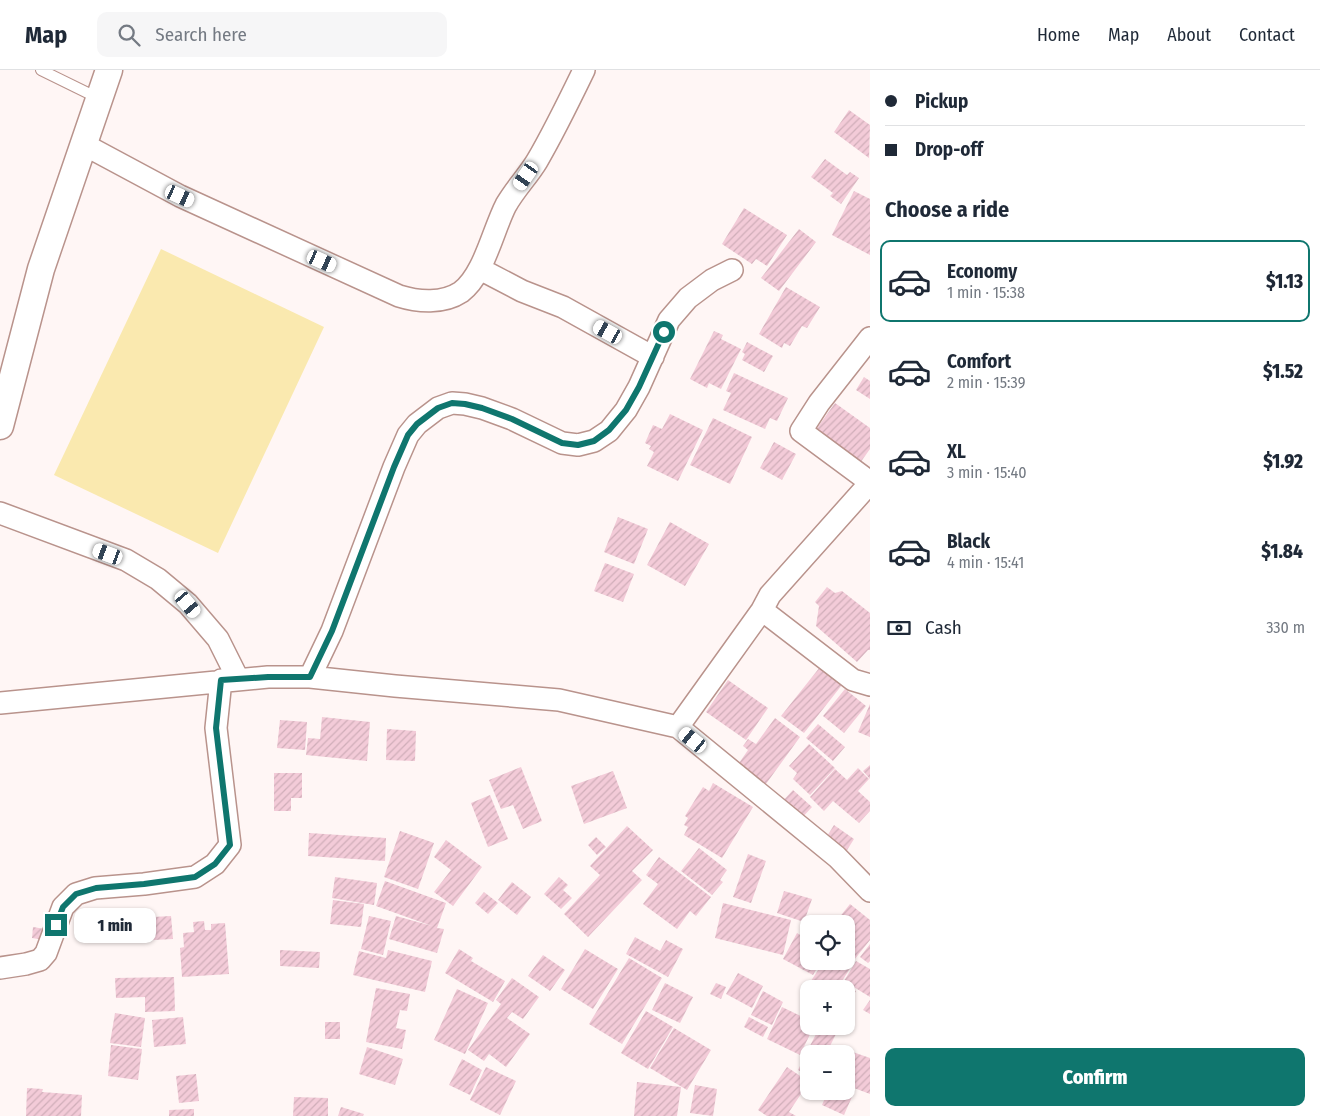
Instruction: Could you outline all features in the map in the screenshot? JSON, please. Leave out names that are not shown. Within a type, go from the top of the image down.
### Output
[{"type":"street","points":[[0,426],[41,269],[110,70]]},
{"type":"street","points":[[83,144],[180,196],[399,296],[414,301],[446,299],[461,292],[471,283],[480,269],[507,204],[536,162],[584,70]]},
{"type":"street","points":[[480,269],[522,291],[563,307],[653,357]]},
{"type":"street","points":[[310,677],[332,631],[394,467],[408,435],[417,424],[438,408],[452,403],[465,404],[512,419],[562,443],[578,445],[594,441],[609,430],[626,410],[653,357],[669,320],[688,298],[712,280],[732,270]]},
{"type":"street","points":[[678,727],[762,610],[770,595],[870,483],[801,431],[818,403],[870,338]]},
{"type":"street","points":[[0,513],[126,560],[158,579],[188,604],[218,639],[230,680],[216,728],[230,845],[220,858],[215,864],[195,877],[96,888],[76,894],[63,907],[46,953],[40,960],[0,968]]},
{"type":"street","points":[[762,610],[853,680],[870,684]]},
{"type":"street","points":[[0,703],[268,677],[310,677],[559,700],[678,727],[837,857],[870,891]]},
{"type":"lane","points":[[42,70],[99,98]]},
{"type":"shaded area","points":[[161,249],[324,327],[218,553],[54,475]]},
{"type":"building","points":[[849,110],[870,125],[869,158],[834,132]]},
{"type":"building","points":[[825,159],[847,175],[850,172],[859,178],[841,204],[830,196],[833,193],[811,177]]},
{"type":"building","points":[[854,191],[870,199],[870,255],[832,235]]},
{"type":"building","points":[[744,208],[787,235],[767,266],[756,259],[752,264],[722,244]]},
{"type":"building","points":[[799,229],[816,242],[779,291],[761,278]]},
{"type":"building","points":[[786,287],[820,307],[807,328],[802,326],[790,346],[784,343],[782,348],[759,334]]},
{"type":"building","points":[[714,331],[723,335],[721,339],[741,349],[721,389],[709,383],[707,388],[690,379]]},
{"type":"building","points":[[747,342],[773,356],[764,372],[742,360],[745,354],[742,352]]},
{"type":"building","points":[[734,373],[788,398],[777,421],[770,418],[765,429],[723,410],[731,393],[726,391]]},
{"type":"building","points":[[864,377],[870,381],[870,399],[856,390]]},
{"type":"building","points":[[835,403],[870,428],[870,449],[860,463],[815,431]]},
{"type":"building","points":[[670,414],[703,430],[678,481],[647,466],[654,452],[649,449],[651,446],[645,443],[653,425],[662,429]]},
{"type":"building","points":[[713,418],[752,437],[730,484],[690,465]]},
{"type":"building","points":[[774,442],[796,454],[782,480],[760,468]]},
{"type":"building","points":[[618,517],[648,529],[634,564],[604,552]]},
{"type":"building","points":[[670,522],[709,544],[685,586],[647,565]]},
{"type":"building","points":[[605,563],[634,574],[623,602],[594,591]]},
{"type":"building","points":[[827,587],[835,593],[842,591],[870,613],[870,650],[857,662],[816,626],[819,606],[815,602]]},
{"type":"building","points":[[820,667],[842,685],[804,733],[781,716]]},
{"type":"building","points":[[728,680],[768,708],[746,740],[706,712]]},
{"type":"building","points":[[845,689],[866,706],[844,733],[823,716]]},
{"type":"building","points":[[870,704],[870,737],[858,732]]},
{"type":"building","points":[[322,717],[370,722],[367,761],[306,755],[308,738],[320,739]]},
{"type":"building","points":[[775,718],[800,737],[763,788],[735,769],[748,750],[743,746],[748,739],[756,744]]},
{"type":"building","points":[[280,720],[307,722],[305,750],[277,748]]},
{"type":"building","points":[[818,724],[845,747],[833,761],[806,738]]},
{"type":"building","points":[[387,729],[416,731],[415,761],[386,760]]},
{"type":"building","points":[[809,744],[835,768],[810,795],[793,779],[797,773],[789,766]]},
{"type":"building","points":[[870,765],[870,779],[863,771]]},
{"type":"building","points":[[521,767],[542,821],[523,829],[513,805],[501,809],[489,780]]},
{"type":"building","points":[[858,768],[869,779],[858,791],[870,802],[870,811],[859,823],[833,801],[824,811],[810,797],[835,769],[847,780]]},
{"type":"building","points":[[613,771],[627,808],[584,824],[571,786]]},
{"type":"building","points":[[274,773],[302,773],[302,798],[291,798],[291,811],[274,811]]},
{"type":"building","points":[[713,783],[753,807],[722,858],[684,835],[688,827],[684,825],[688,818],[685,816],[703,787],[709,791]]},
{"type":"building","points":[[793,790],[812,807],[799,821],[780,804]]},
{"type":"building","points":[[490,795],[508,839],[488,847],[471,803]]},
{"type":"building","points":[[834,825],[854,839],[844,855],[824,841]]},
{"type":"building","points":[[627,826],[653,850],[632,871],[642,880],[588,937],[564,914],[600,875],[590,866]]},
{"type":"building","points":[[400,831],[434,843],[418,889],[384,877]]},
{"type":"building","points":[[309,833],[386,838],[385,861],[308,856]]},
{"type":"building","points":[[596,837],[606,847],[597,855],[588,845]]},
{"type":"building","points":[[446,840],[482,867],[453,906],[434,892],[451,870],[434,857]]},
{"type":"building","points":[[699,848],[727,870],[720,880],[723,882],[712,895],[681,871]]},
{"type":"building","points":[[748,854],[766,861],[751,903],[733,897]]},
{"type":"building","points":[[659,857],[711,897],[696,916],[690,911],[677,929],[643,904],[658,884],[646,875]]},
{"type":"building","points":[[335,877],[377,883],[374,905],[332,898]]},
{"type":"building","points":[[559,877],[568,885],[563,890],[572,898],[561,909],[544,894]]},
{"type":"building","points":[[385,881],[446,903],[437,928],[444,929],[437,953],[389,939],[396,916],[432,926],[376,906]]},
{"type":"building","points":[[512,882],[531,897],[517,915],[498,900]]},
{"type":"building","points":[[784,891],[812,899],[806,915],[800,915],[800,921],[777,913]]},
{"type":"building","points":[[484,892],[498,903],[488,914],[475,903]]},
{"type":"building","points":[[333,900],[364,904],[361,927],[330,924]]},
{"type":"building","points":[[723,903],[791,920],[783,955],[715,938]]},
{"type":"building","points":[[850,904],[870,920],[870,940],[855,959],[855,915],[841,915]]},
{"type":"building","points":[[171,916],[173,939],[137,941],[135,918]]},
{"type":"building","points":[[369,916],[391,921],[383,955],[361,949]]},
{"type":"building","points":[[204,921],[205,930],[211,930],[211,924],[225,923],[229,974],[182,977],[180,948],[184,947],[183,933],[194,932],[193,922]]},
{"type":"building","points":[[33,927],[45,929],[44,940],[32,938]]},
{"type":"building","points":[[797,933],[800,935],[800,968],[783,959]]},
{"type":"building","points":[[635,937],[660,951],[666,940],[683,949],[668,977],[626,954]]},
{"type":"building","points":[[870,944],[870,961],[868,963],[860,957]]},
{"type":"building","points":[[459,949],[473,958],[471,961],[505,981],[493,1002],[445,973]]},
{"type":"building","points":[[585,949],[618,969],[593,1009],[561,989]]},
{"type":"building","points":[[280,950],[320,952],[319,968],[280,966]]},
{"type":"building","points":[[388,950],[432,961],[425,992],[353,975],[359,951],[386,958]]},
{"type":"building","points":[[543,955],[565,970],[550,991],[528,976]]},
{"type":"building","points":[[629,958],[662,978],[622,1044],[589,1024]]},
{"type":"building","points":[[856,961],[870,969],[870,997],[855,988],[855,980],[845,980],[851,970],[855,970]]},
{"type":"building","points":[[804,970],[816,970],[813,975]]},
{"type":"building","points":[[818,970],[849,970],[843,980],[812,980]]},
{"type":"building","points":[[738,973],[763,986],[752,1008],[726,994]]},
{"type":"building","points":[[174,977],[175,1011],[145,1012],[145,997],[116,998],[115,978]]},
{"type":"building","points":[[512,978],[539,997],[523,1019],[512,1012],[507,1018],[530,1034],[506,1067],[489,1054],[484,1061],[468,1050],[501,1004],[496,1000]]},
{"type":"building","points":[[665,983],[693,997],[680,1023],[652,1010]]},
{"type":"building","points":[[716,983],[726,987],[721,999],[710,994]]},
{"type":"building","points":[[376,988],[410,994],[407,1011],[400,1010],[396,1028],[406,1030],[402,1049],[366,1042]]},
{"type":"building","points":[[457,989],[488,1003],[465,1054],[434,1040]]},
{"type":"building","points":[[763,991],[783,1002],[772,1025],[751,1015]]},
{"type":"building","points":[[870,1000],[870,1014],[863,1010]]},
{"type":"building","points":[[782,1007],[800,1016],[800,1035],[810,1035],[805,1045],[800,1045],[800,1055],[767,1039]]},
{"type":"building","points":[[646,1011],[673,1027],[648,1069],[621,1053]]},
{"type":"building","points":[[115,1013],[145,1018],[141,1047],[110,1043]]},
{"type":"building","points":[[183,1017],[186,1044],[154,1047],[152,1020]]},
{"type":"building","points":[[749,1017],[768,1027],[763,1037],[744,1027]]},
{"type":"building","points":[[325,1022],[340,1022],[340,1039],[325,1039]]},
{"type":"building","points":[[674,1028],[711,1050],[687,1090],[650,1068]]},
{"type":"building","points":[[816,1035],[836,1035],[830,1045],[810,1045]]},
{"type":"building","points":[[111,1045],[142,1049],[138,1080],[108,1076]]},
{"type":"building","points":[[367,1047],[403,1059],[395,1085],[359,1074]]},
{"type":"building","points":[[855,1053],[870,1058],[870,1094],[855,1088]]},
{"type":"building","points":[[462,1059],[482,1070],[470,1095],[449,1085]]},
{"type":"building","points":[[486,1067],[516,1081],[500,1115],[470,1100]]},
{"type":"building","points":[[787,1067],[800,1076],[800,1096],[789,1112],[796,1116],[767,1116],[758,1110]]},
{"type":"building","points":[[196,1074],[199,1101],[179,1103],[176,1076]]},
{"type":"building","points":[[637,1082],[681,1087],[677,1116],[634,1116]]},
{"type":"building","points":[[695,1085],[717,1089],[713,1116],[690,1113]]},
{"type":"building","points":[[27,1088],[43,1089],[42,1092],[82,1095],[81,1116],[26,1116]]},
{"type":"building","points":[[294,1097],[328,1098],[328,1116],[293,1116]]},
{"type":"building","points":[[824,1100],[851,1100],[844,1115],[822,1105]]},
{"type":"building","points":[[341,1107],[364,1114],[363,1116],[338,1116]]},
{"type":"building","points":[[194,1109],[194,1116],[169,1116],[169,1110]]},
{"type":"route","points":[[56,925],[63,907],[76,894],[96,888],[195,877],[215,864],[230,845],[216,728],[221,680],[310,677],[332,631],[394,467],[408,435],[417,424],[438,408],[452,403],[465,404],[512,419],[562,443],[578,445],[594,441],[609,430],[626,410],[639,387],[664,332]]}]
